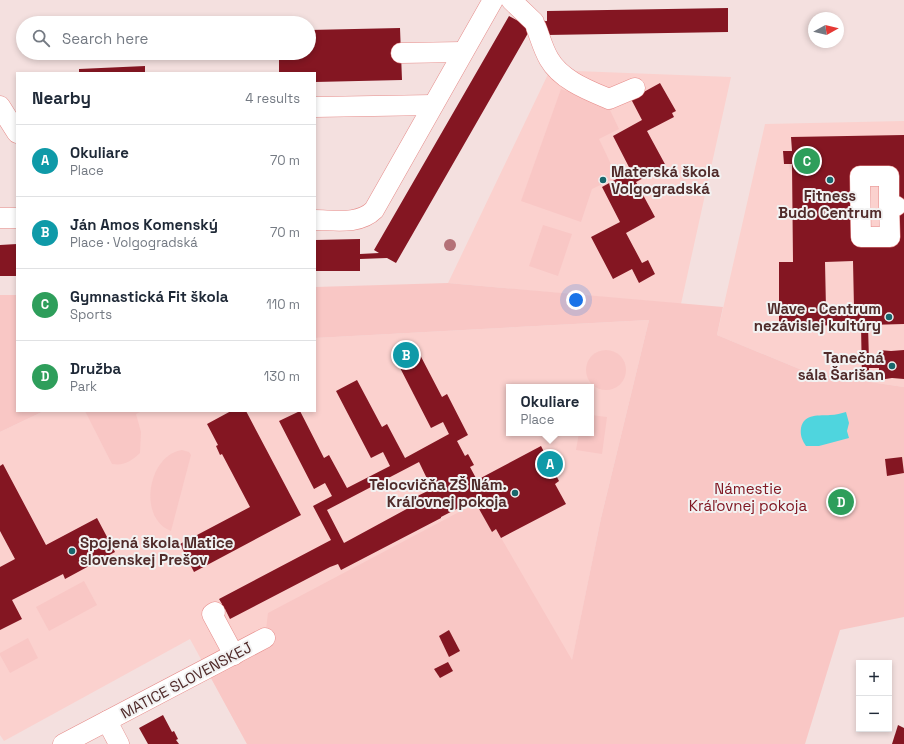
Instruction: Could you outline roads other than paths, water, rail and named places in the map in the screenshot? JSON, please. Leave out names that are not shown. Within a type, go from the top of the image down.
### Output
[{"type":"street","points":[[316,220],[349,220],[362,218],[374,210],[493,0]]},
{"type":"street","points":[[511,0],[535,25],[549,59],[563,76],[592,92],[609,99],[635,88]]},
{"type":"street","points":[[401,54],[463,52]]},
{"type":"street","points":[[316,107],[433,105]]},
{"type":"street","points":[[0,106],[16,131]]},
{"type":"street","points":[[0,218],[16,218]]},
{"type":"street","points":[[215,612],[212,614],[234,655]]},
{"type":"street","name":"MATICE SLOVENSKEJ","points":[[63,744],[265,638]]},
{"type":"street","name":"MATICE SLOVENSKEJ","points":[[107,721],[119,744]]},
{"type":"water","points":[[846,412],[849,423],[847,431],[849,438],[819,446],[806,446],[802,440],[801,433],[801,428],[805,420],[813,416],[834,415]]},
{"type":"place","name":"Gymnastická Fit škola","points":[[807,161]]},
{"type":"place","name":"Materská škola Volgogradská","points":[[603,180]]},
{"type":"place","name":"Fitness Budo Centrum","points":[[830,180]]},
{"type":"place","name":"Wave - Centrum nezávislej kultúry","points":[[889,317]]},
{"type":"place","name":"Ján Amos Komenský","points":[[406,355]]},
{"type":"place","name":"Tanečná sála Šarišan","points":[[892,366]]},
{"type":"place","name":"Okuliare","points":[[550,464]]},
{"type":"place","name":"Telocvičňa ZŠ Nám. Kráľovnej pokoja","points":[[515,493]]},
{"type":"place","name":"Družba","points":[[841,502]]},
{"type":"place","name":"Spojená škola Matice slovenskej Prešov","points":[[72,551]]},
{"type":"park label","name":"Námestie Kráľovnej pokoja","points":[[748,496]]}]
